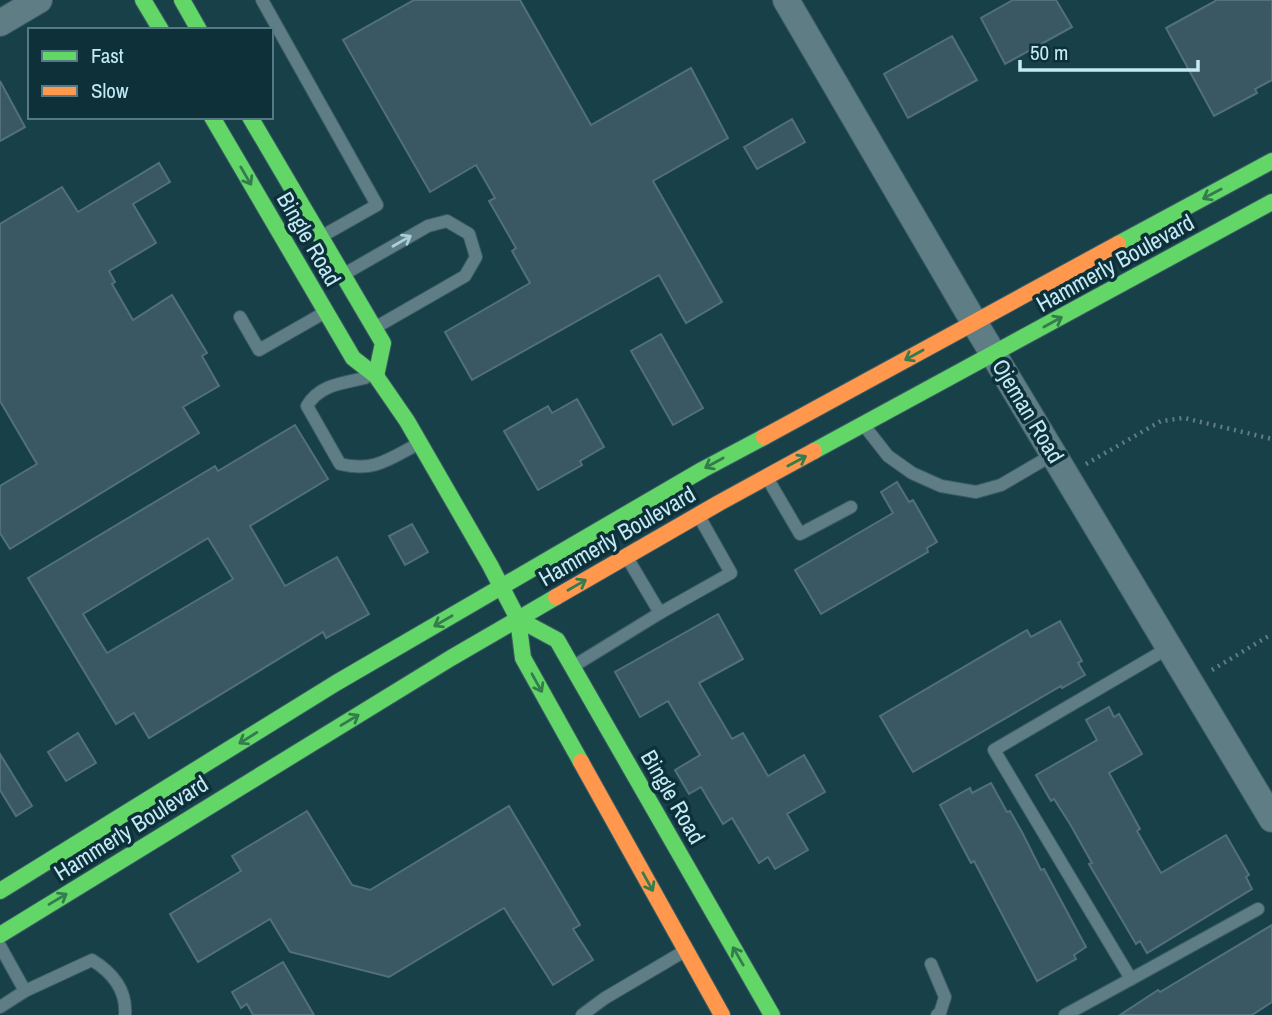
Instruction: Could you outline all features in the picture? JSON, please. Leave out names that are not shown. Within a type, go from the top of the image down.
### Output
[{"type":"main road","points":[[143,0],[159,28]]},
{"type":"main road","points":[[189,5],[198,28]]},
{"type":"main road","name":"Bingle Road","points":[[213,119],[315,262],[326,312],[353,359],[376,376],[420,443],[518,619],[523,658],[688,910],[772,1015]]},
{"type":"main road","name":"Bingle Road","points":[[251,119],[320,237],[315,262]]},
{"type":"main road","name":"Hammerly Boulevard","points":[[0,935],[93,856],[336,683],[702,470],[1272,161]]},
{"type":"main road","name":"Hammerly Boulevard","points":[[0,891],[93,856],[405,686],[698,515],[1272,202]]},
{"type":"main road","name":"Bingle Road","points":[[315,262],[343,275],[383,343],[376,376]]},
{"type":"main road","name":"Bingle Road","points":[[518,619],[557,640],[572,667],[688,910],[686,950],[722,1015]]},
{"type":"street","points":[[0,23],[39,0]]},
{"type":"street","name":"Ojeman Road","points":[[786,0],[974,322],[1272,819]]},
{"type":"lane","points":[[262,0],[377,205],[320,237]]},
{"type":"lane","points":[[343,275],[428,226],[447,221],[469,234],[476,257],[465,276],[374,328]]},
{"type":"lane","points":[[240,317],[259,350],[326,312]]},
{"type":"lane","points":[[376,376],[339,383],[315,393],[307,406],[340,464],[356,468],[377,466],[420,443]]},
{"type":"lane","points":[[864,425],[888,456],[912,473],[941,486],[976,492],[1060,465]]},
{"type":"lane","points":[[767,477],[800,534],[851,507]]},
{"type":"lane","points":[[572,667],[730,573],[698,515]]},
{"type":"lane","points":[[626,557],[660,613]]},
{"type":"lane","points":[[1131,979],[994,750],[1170,647]]},
{"type":"lane","points":[[1065,1015],[1258,909]]},
{"type":"lane","points":[[0,946],[25,991]]},
{"type":"lane","points":[[582,1015],[605,998],[686,950]]},
{"type":"lane","points":[[0,1007],[25,991],[92,960],[110,971],[125,998],[125,1015]]},
{"type":"lane","points":[[931,964],[945,997],[937,1015]]},
{"type":"path","points":[[1060,465],[1161,421],[1184,418],[1272,439]]},
{"type":"path","points":[[1212,670],[1272,634]]},
{"type":"building","points":[[414,0],[520,0],[591,125],[691,68],[728,138],[653,181],[722,302],[686,323],[659,275],[472,380],[445,332],[530,283],[512,251],[516,248],[489,201],[495,198],[476,165],[430,192],[343,40]]},
{"type":"building","points":[[1013,0],[1056,0],[1072,27],[1005,64],[981,18]]},
{"type":"building","points":[[1217,0],[1272,0],[1272,80],[1255,89],[1257,93],[1214,116],[1166,28]]},
{"type":"building","points":[[952,36],[977,80],[908,118],[884,74]]},
{"type":"building","points":[[0,81],[25,127],[0,141]]},
{"type":"building","points":[[792,119],[805,142],[757,169],[744,147]]},
{"type":"building","points":[[159,163],[170,182],[133,204],[156,243],[109,271],[115,282],[112,284],[133,320],[172,295],[207,353],[202,356],[219,386],[183,407],[199,433],[10,549],[0,533],[0,486],[37,464],[0,401],[0,224],[62,187],[78,212]]},
{"type":"building","points":[[661,334],[703,408],[673,425],[631,351]]},
{"type":"building","points":[[577,399],[604,447],[580,461],[582,465],[538,490],[504,431],[548,406],[552,413]]},
{"type":"building","points":[[295,425],[328,479],[250,526],[285,586],[337,557],[369,614],[326,638],[323,632],[149,738],[134,713],[116,724],[28,578],[215,466],[218,471]],"holes":[[[208,538],[233,579],[107,653],[83,614]]]},
{"type":"building","points":[[897,482],[909,502],[913,500],[937,542],[927,548],[928,552],[821,614],[795,570],[893,513],[881,492]]},
{"type":"building","points":[[412,524],[428,552],[405,565],[389,536]]},
{"type":"building","points":[[718,614],[743,659],[699,683],[732,739],[743,733],[768,776],[804,755],[825,792],[787,814],[808,850],[775,869],[768,857],[759,863],[732,818],[723,824],[701,787],[689,794],[675,770],[700,755],[668,701],[640,717],[615,672]]},
{"type":"building","points":[[1060,621],[1082,661],[1078,663],[1085,675],[1062,688],[1061,686],[913,772],[880,716],[1027,630],[1031,637]]},
{"type":"building","points":[[1109,707],[1114,717],[1119,714],[1142,754],[1109,773],[1161,873],[1226,835],[1249,875],[1246,877],[1252,889],[1147,953],[1140,941],[1136,944],[1089,864],[1092,863],[1070,824],[1054,799],[1051,801],[1036,775],[1097,740],[1086,720]]},
{"type":"building","points":[[78,733],[96,763],[66,781],[48,752]]},
{"type":"building","points":[[0,754],[32,806],[16,816],[0,790]]},
{"type":"building","points":[[991,783],[1007,812],[1010,811],[1041,870],[1044,869],[1086,947],[1074,955],[1076,959],[1037,981],[974,861],[971,863],[940,805],[970,788],[972,793]]},
{"type":"building","points":[[509,806],[580,925],[573,929],[593,960],[553,985],[504,908],[389,977],[290,952],[270,919],[198,962],[170,914],[241,871],[232,856],[307,811],[352,885],[370,890]]},
{"type":"building","points":[[1272,925],[1272,1002],[1252,1015],[1120,1015],[1158,990],[1160,992]]},
{"type":"building","points":[[283,962],[314,1015],[253,1015],[247,1004],[241,1008],[232,992]]},
{"type":"traffic: fast","points":[[143,0],[160,28]]},
{"type":"traffic: fast","points":[[182,0],[198,28]]},
{"type":"traffic: fast","points":[[213,119],[353,358],[376,376],[407,421],[490,565],[518,619],[523,658],[581,762]]},
{"type":"traffic: fast","points":[[251,119],[383,343],[376,376]]},
{"type":"traffic: fast","points":[[1118,244],[1272,161]]},
{"type":"traffic: fast","points":[[814,451],[1272,202]]},
{"type":"traffic: fast","points":[[0,891],[336,683],[702,470],[764,437]]},
{"type":"traffic: fast","points":[[0,935],[451,658],[556,597]]},
{"type":"traffic: fast","points":[[518,619],[557,640],[772,1015]]},
{"type":"traffic: slow","points":[[764,437],[1118,244]]},
{"type":"traffic: slow","points":[[556,597],[814,451]]},
{"type":"traffic: slow","points":[[581,762],[722,1015]]}]
